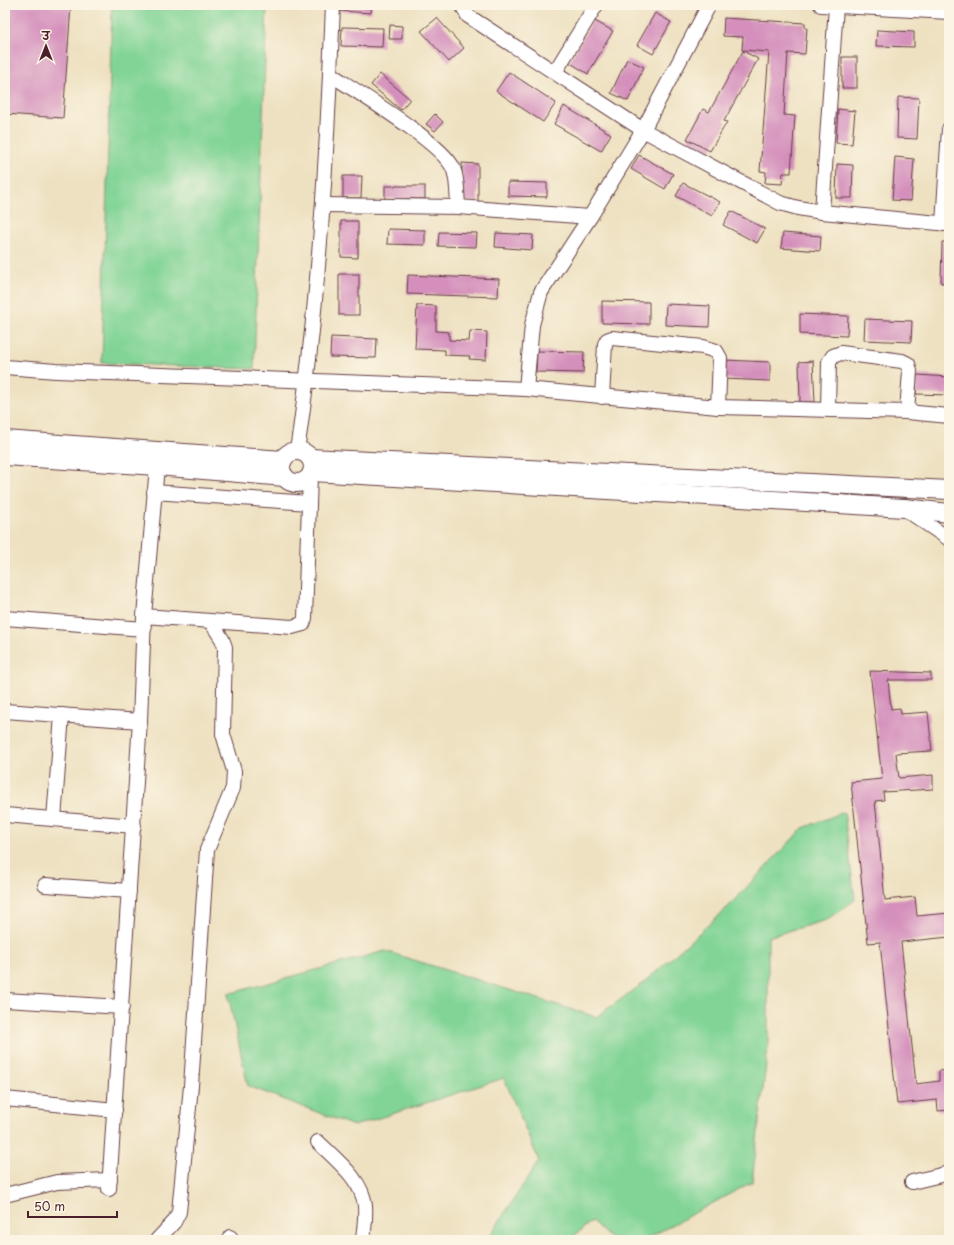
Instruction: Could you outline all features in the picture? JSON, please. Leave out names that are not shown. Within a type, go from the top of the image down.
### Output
[{"type":"main road","points":[[5,440],[299,466],[904,508],[949,513]]},
{"type":"main road","points":[[5,456],[156,466],[299,466],[949,490]]},
{"type":"street","points":[[5,618],[144,622],[211,622],[292,627],[303,624],[305,618],[309,503],[299,466],[323,205],[333,5]]},
{"type":"street","points":[[462,5],[468,16],[643,130],[780,203],[798,208],[822,212],[946,224],[949,129]]},
{"type":"street","points":[[554,72],[596,5]]},
{"type":"street","points":[[526,389],[532,325],[537,302],[541,292],[590,217],[643,130],[709,5]]},
{"type":"street","points":[[821,5],[949,12]]},
{"type":"street","points":[[822,212],[836,6]]},
{"type":"street","points":[[330,74],[423,137],[446,156],[454,169],[458,207]]},
{"type":"street","points":[[323,205],[458,207],[590,217]]},
{"type":"street","points":[[602,397],[605,344],[607,340],[612,338],[703,347],[716,351],[720,358],[718,407]]},
{"type":"street","points":[[828,409],[830,362],[833,356],[841,353],[902,361],[908,364],[910,371],[907,412]]},
{"type":"street","points":[[5,367],[56,371],[526,389],[718,407],[907,412],[949,416]]},
{"type":"street","points":[[5,1195],[57,1182],[110,1185],[134,826],[144,622],[156,466]]},
{"type":"street","points":[[154,492],[309,503]]},
{"type":"street","points":[[904,508],[949,539]]},
{"type":"street","points":[[157,1240],[174,1222],[179,1212],[191,1086],[207,850],[233,788],[234,772],[223,728],[224,647],[222,639],[211,622]]},
{"type":"street","points":[[5,711],[140,721]]},
{"type":"street","points":[[54,819],[62,715]]},
{"type":"street","points":[[5,815],[134,826]]},
{"type":"street","points":[[44,885],[129,890]]},
{"type":"street","points":[[5,1000],[122,1007]]},
{"type":"street","points":[[5,1100],[115,1110]]},
{"type":"street","points":[[318,1142],[352,1177],[360,1190],[365,1205],[363,1240]]},
{"type":"street","points":[[912,1182],[949,1173]]},
{"type":"green space","points":[[112,5],[267,5],[254,369],[102,363]]},
{"type":"green space","points":[[844,812],[855,900],[826,920],[768,937],[768,1047],[752,1182],[644,1240],[612,1240],[592,1221],[569,1240],[487,1240],[539,1161],[504,1078],[354,1126],[248,1086],[228,994],[385,951],[596,1017],[645,982],[728,907],[803,828]]},
{"type":"building","points":[[5,5],[71,5],[63,118],[5,114]]},
{"type":"building","points":[[340,5],[372,5],[371,13],[340,11]]},
{"type":"building","points":[[655,13],[671,22],[653,54],[637,45]]},
{"type":"building","points":[[437,18],[464,48],[449,62],[421,31]]},
{"type":"building","points":[[724,18],[805,23],[805,28],[807,28],[805,54],[788,53],[784,115],[795,116],[791,173],[783,173],[782,184],[765,183],[766,172],[760,171],[769,52],[742,50],[743,37],[723,36]]},
{"type":"building","points":[[593,20],[613,31],[588,74],[569,62]]},
{"type":"building","points":[[390,25],[402,26],[402,39],[389,39]]},
{"type":"building","points":[[342,27],[383,28],[382,47],[341,46]]},
{"type":"building","points":[[877,30],[914,32],[914,47],[876,46]]},
{"type":"building","points":[[743,51],[758,59],[724,121],[727,122],[710,151],[687,139],[703,109],[709,112]]},
{"type":"building","points":[[842,57],[857,57],[857,88],[842,88]]},
{"type":"building","points":[[627,59],[644,67],[628,101],[611,93]]},
{"type":"building","points":[[509,72],[556,103],[543,122],[496,91]]},
{"type":"building","points":[[380,74],[410,99],[401,110],[371,85]]},
{"type":"building","points":[[898,97],[919,98],[917,139],[897,138]]},
{"type":"building","points":[[564,106],[611,134],[601,151],[554,124]]},
{"type":"building","points":[[838,109],[855,111],[852,144],[836,143]]},
{"type":"building","points":[[435,114],[443,122],[435,131],[426,124]]},
{"type":"building","points":[[639,155],[673,174],[665,189],[631,169]]},
{"type":"building","points":[[895,157],[914,159],[911,201],[892,200]]},
{"type":"building","points":[[462,163],[478,164],[478,202],[462,202]]},
{"type":"building","points":[[837,164],[853,165],[852,198],[836,198]]},
{"type":"building","points":[[343,176],[362,176],[361,198],[343,198]]},
{"type":"building","points":[[508,182],[547,183],[547,197],[508,196]]},
{"type":"building","points":[[683,183],[720,202],[712,216],[676,196]]},
{"type":"building","points":[[385,186],[425,186],[425,199],[385,199]]},
{"type":"building","points":[[731,211],[765,229],[757,243],[723,225]]},
{"type":"building","points":[[341,221],[358,221],[358,258],[341,257]]},
{"type":"building","points":[[388,229],[425,230],[425,245],[387,244]]},
{"type":"building","points":[[439,232],[477,233],[476,247],[438,246]]},
{"type":"building","points":[[496,233],[533,235],[532,250],[495,247]]},
{"type":"building","points":[[783,233],[821,236],[820,251],[781,248]]},
{"type":"building","points":[[942,242],[949,242],[949,283],[941,283]]},
{"type":"building","points":[[339,274],[359,274],[359,315],[339,315]]},
{"type":"building","points":[[408,275],[499,279],[498,297],[407,294]]},
{"type":"building","points":[[602,301],[649,302],[649,324],[602,323]]},
{"type":"building","points":[[666,304],[710,306],[709,327],[665,325]]},
{"type":"building","points":[[417,305],[436,306],[436,331],[449,332],[449,340],[469,341],[470,331],[487,332],[486,360],[469,359],[470,356],[445,355],[445,350],[415,349]]},
{"type":"building","points":[[800,314],[848,316],[847,336],[800,334]]},
{"type":"building","points":[[865,319],[912,321],[911,342],[864,340]]},
{"type":"building","points":[[331,337],[377,339],[376,358],[330,357]]},
{"type":"building","points":[[537,351],[584,352],[583,373],[536,372]]},
{"type":"building","points":[[724,360],[770,362],[770,381],[723,379]]},
{"type":"building","points":[[813,361],[815,402],[800,402],[799,362]]},
{"type":"building","points":[[917,375],[949,377],[949,395],[916,394]]},
{"type":"building","points":[[870,671],[931,673],[931,680],[888,680],[891,709],[900,708],[901,714],[928,712],[932,751],[896,753],[899,778],[933,775],[933,789],[883,792],[884,800],[875,801],[885,900],[915,897],[917,916],[949,913],[949,937],[901,942],[916,1084],[939,1081],[939,1071],[949,1070],[949,1110],[938,1111],[937,1100],[897,1104],[880,942],[868,943],[851,782],[882,779]]}]
